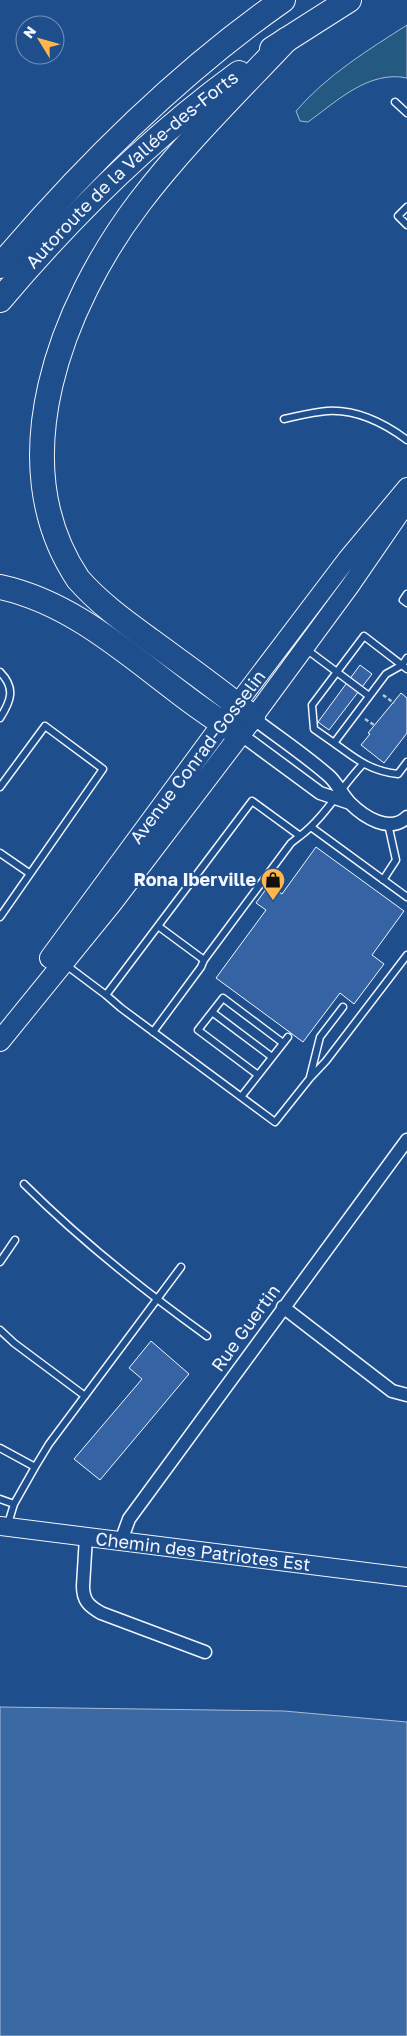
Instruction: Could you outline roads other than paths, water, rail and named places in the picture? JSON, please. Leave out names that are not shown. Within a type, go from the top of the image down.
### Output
[{"type":"highway","name":"Autoroute de la Vallée-des-Forts","points":[[0,266],[73,183],[131,125],[187,75],[282,0]]},
{"type":"highway","name":"Autoroute de la Vallée-des-Forts","points":[[0,300],[71,220],[134,159],[203,101],[286,40],[349,0]]},
{"type":"highway","points":[[238,720],[115,614],[78,578],[54,542],[39,506],[34,476],[33,444],[37,408],[52,356],[71,312],[101,259],[139,203],[170,165],[286,40]]},
{"type":"highway","points":[[0,587],[32,595],[74,616],[238,720]]},
{"type":"main road","name":"Avenue Conrad-Gosselin","points":[[0,1041],[116,897],[238,720]]},
{"type":"main road","name":"Avenue Conrad-Gosselin","points":[[0,1034],[56,950],[238,720]]},
{"type":"street","name":"Avenue Conrad-Gosselin","points":[[238,720],[347,559],[404,502]]},
{"type":"street","name":"Avenue Conrad-Gosselin","points":[[238,720],[304,648],[366,564],[404,502]]},
{"type":"street","points":[[238,720],[331,777],[337,794]]},
{"type":"street","points":[[238,720],[320,793],[337,794],[378,822],[388,824],[400,823],[407,817]]},
{"type":"street","name":"Rue Guertin","points":[[121,1541],[128,1519],[407,1140]]},
{"type":"street","points":[[283,1307],[392,1391],[407,1395]]},
{"type":"street","name":"Chemin des Patriotes Est","points":[[4,1527],[407,1577]]},
{"type":"street","points":[[86,1537],[83,1586],[84,1600],[87,1604],[102,1613],[206,1652]]},
{"type":"lane","points":[[395,102],[407,113]]},
{"type":"lane","points":[[407,207],[398,216],[407,225]]},
{"type":"lane","points":[[284,419],[325,411],[343,411],[378,422],[407,440]]},
{"type":"lane","points":[[407,594],[403,600],[407,603]]},
{"type":"lane","points":[[404,667],[364,636],[312,705],[314,729],[363,764],[381,772],[398,774],[407,771]]},
{"type":"lane","points":[[304,648],[370,696]]},
{"type":"lane","points":[[404,667],[407,658]]},
{"type":"lane","points":[[334,743],[386,674],[404,667]]},
{"type":"lane","points":[[0,672],[10,686],[11,695],[0,718]]},
{"type":"lane","points":[[0,787],[45,726],[103,769],[0,917]]},
{"type":"lane","points":[[398,774],[407,762]]},
{"type":"lane","points":[[153,1032],[291,843],[311,827],[363,764]]},
{"type":"lane","points":[[106,995],[252,801],[300,836]]},
{"type":"lane","points":[[384,880],[396,860],[388,824]]},
{"type":"lane","points":[[311,827],[407,897]]},
{"type":"lane","points":[[0,853],[29,873]]},
{"type":"lane","points":[[158,926],[204,960]]},
{"type":"lane","points":[[63,963],[275,1122],[326,1061],[407,955]]},
{"type":"lane","points":[[258,1075],[198,1030],[212,1012],[223,998],[283,1043]]},
{"type":"lane","points":[[310,1078],[320,1037],[342,1007]]},
{"type":"lane","points":[[212,1012],[272,1057]]},
{"type":"lane","points":[[242,1097],[288,1036]]},
{"type":"lane","points":[[24,1184],[50,1210],[156,1300],[207,1336]]},
{"type":"lane","points":[[0,1262],[15,1240]]},
{"type":"lane","points":[[4,1527],[14,1504],[49,1444],[181,1267]]},
{"type":"lane","points":[[0,1330],[14,1343],[85,1396]]},
{"type":"lane","points":[[0,1448],[35,1467]]},
{"type":"lane","points":[[0,1499],[14,1504]]},
{"type":"place","name":"Rona Iberville","points":[[273,901]]}]
